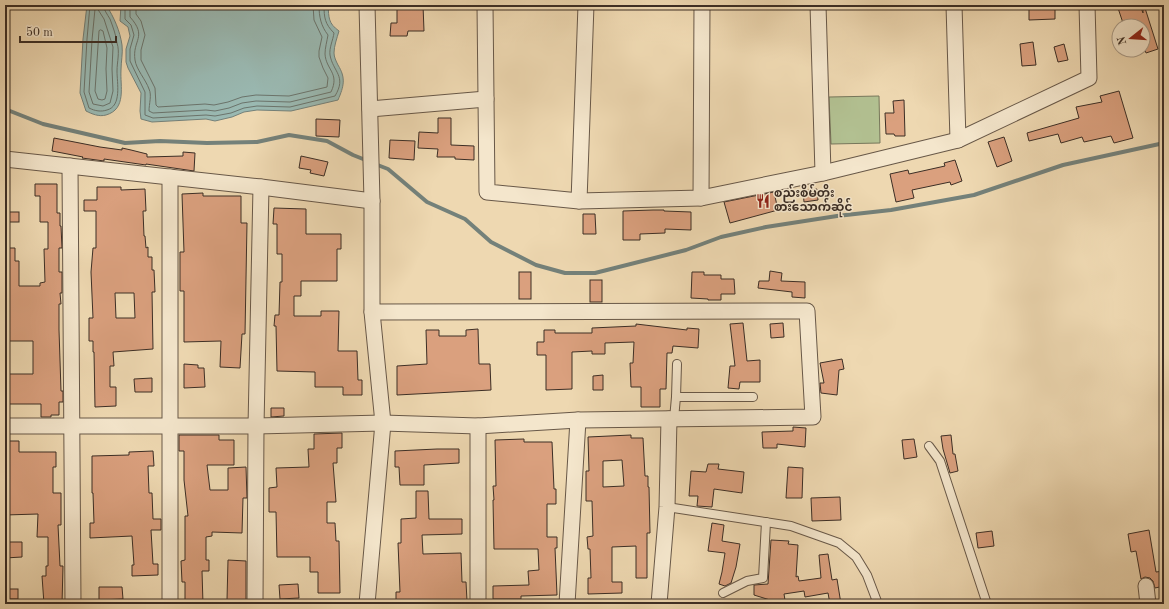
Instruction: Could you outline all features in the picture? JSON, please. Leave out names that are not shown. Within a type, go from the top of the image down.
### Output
[{"type":"street","points":[[367,5],[372,201],[372,312],[383,423],[367,604]]},
{"type":"street","points":[[485,5],[487,192],[579,201],[701,198],[823,173],[958,140],[1089,78],[1087,5]]},
{"type":"street","points":[[579,201],[586,5]]},
{"type":"street","points":[[701,198],[702,5]]},
{"type":"street","points":[[818,5],[823,173]]},
{"type":"street","points":[[954,5],[958,140]]},
{"type":"street","points":[[370,109],[486,99]]},
{"type":"street","points":[[5,159],[261,187],[372,201]]},
{"type":"street","points":[[70,166],[73,604]]},
{"type":"street","points":[[170,177],[170,604]]},
{"type":"street","points":[[255,604],[256,426],[261,187]]},
{"type":"street","points":[[5,426],[256,426],[383,423],[478,426],[578,420],[813,417],[807,311],[372,312]]},
{"type":"street","points":[[659,604],[667,507],[671,419]]},
{"type":"street","points":[[567,604],[578,420]]},
{"type":"street","points":[[478,426],[478,604]]},
{"type":"street","points":[[1146,586],[1148,604]]},
{"type":"lane","points":[[671,419],[676,397],[676,364]]},
{"type":"lane","points":[[676,397],[753,397]]},
{"type":"lane","points":[[929,446],[940,461],[987,604]]},
{"type":"lane","points":[[667,507],[791,526],[839,544],[856,557],[867,575],[878,604]]},
{"type":"lane","points":[[723,593],[748,581],[763,578],[766,522]]},
{"type":"green space","points":[[879,96],[880,143],[831,144],[829,97]]},
{"type":"water","points":[[87,5],[106,5],[116,24],[122,45],[120,102],[113,112],[103,116],[86,111],[80,93],[83,39]]},
{"type":"water","points":[[121,5],[328,5],[331,23],[339,31],[334,54],[341,70],[343,82],[338,100],[291,111],[257,110],[244,112],[232,117],[215,121],[206,119],[152,122],[141,119],[141,93],[126,62],[126,49],[130,36],[128,27],[120,21]]},
{"type":"building","points":[[397,5],[423,5],[424,31],[408,31],[407,36],[390,36],[391,23],[397,23]]},
{"type":"building","points":[[1029,5],[1055,5],[1055,19],[1029,20]]},
{"type":"building","points":[[1117,5],[1140,5],[1143,13],[1143,8],[1145,8],[1148,18],[1121,18]]},
{"type":"building","points":[[1151,27],[1158,49],[1151,51]]},
{"type":"building","points":[[1033,42],[1036,65],[1022,66],[1020,44]]},
{"type":"building","points":[[1064,44],[1068,60],[1058,62],[1054,47]]},
{"type":"building","points":[[1119,91],[1133,138],[1114,143],[1111,136],[1084,142],[1082,137],[1061,143],[1058,134],[1029,141],[1027,133],[1079,118],[1076,107],[1102,102],[1100,96]]},
{"type":"building","points":[[904,100],[905,136],[886,134],[885,113],[894,113],[893,101]]},
{"type":"building","points":[[438,118],[451,118],[451,145],[474,146],[474,160],[455,159],[455,157],[437,157],[438,149],[418,148],[419,132],[438,133]]},
{"type":"building","points":[[316,119],[340,120],[339,137],[316,136]]},
{"type":"building","points":[[1004,137],[1012,161],[997,167],[988,142]]},
{"type":"building","points":[[54,138],[100,147],[122,150],[122,148],[147,154],[147,157],[183,156],[183,152],[195,153],[194,171],[104,159],[104,161],[82,158],[83,157],[52,151]]},
{"type":"building","points":[[390,140],[415,141],[414,160],[389,158]]},
{"type":"building","points":[[301,156],[328,162],[324,176],[310,173],[311,170],[299,168]]},
{"type":"building","points":[[955,160],[962,181],[951,185],[950,182],[912,190],[914,198],[896,202],[890,174],[908,170],[909,174],[945,166],[944,163]]},
{"type":"building","points":[[35,184],[57,184],[57,213],[60,213],[61,226],[62,248],[59,248],[59,272],[62,272],[62,293],[60,293],[61,304],[59,304],[59,330],[61,391],[63,391],[63,402],[59,402],[59,415],[51,415],[51,417],[41,417],[41,404],[5,404],[5,374],[33,374],[33,341],[5,341],[5,248],[15,248],[15,261],[19,261],[19,286],[40,286],[40,283],[45,282],[44,249],[48,249],[48,222],[40,222],[40,196],[35,196]]},
{"type":"building","points":[[97,187],[121,187],[121,190],[145,189],[146,211],[143,211],[144,236],[146,248],[148,247],[148,257],[152,257],[155,292],[152,292],[153,349],[113,352],[114,366],[110,366],[110,387],[116,387],[116,406],[95,407],[94,352],[93,341],[89,341],[89,318],[93,318],[91,272],[93,248],[96,248],[96,211],[84,211],[84,200],[97,200]],"holes":[[[115,293],[134,293],[135,318],[116,318]]]},
{"type":"building","points":[[817,189],[818,200],[804,202],[803,191]]},
{"type":"building","points":[[774,192],[778,210],[730,223],[724,202]]},
{"type":"building","points":[[203,193],[203,196],[241,196],[241,223],[247,223],[245,334],[242,334],[240,368],[220,367],[221,341],[184,342],[184,291],[180,291],[180,252],[184,252],[182,194]]},
{"type":"building","points":[[274,208],[306,209],[306,234],[341,234],[341,249],[337,249],[337,281],[301,281],[301,296],[294,296],[294,316],[321,316],[321,311],[339,311],[338,351],[357,351],[358,380],[362,380],[362,395],[343,395],[343,387],[315,387],[315,372],[277,371],[276,326],[274,326],[275,315],[279,315],[280,282],[282,282],[282,254],[277,254],[277,224],[273,224]]},
{"type":"building","points":[[664,210],[691,212],[691,230],[665,229],[665,233],[640,234],[640,240],[623,240],[623,211]]},
{"type":"building","points":[[5,212],[19,212],[19,222],[5,222]]},
{"type":"building","points":[[583,214],[595,214],[596,234],[583,234]]},
{"type":"building","points":[[770,271],[782,273],[781,281],[805,282],[805,298],[792,297],[792,292],[758,288],[759,281],[769,281]]},
{"type":"building","points":[[519,272],[531,272],[531,299],[519,299]]},
{"type":"building","points":[[692,272],[704,272],[704,275],[721,275],[721,279],[734,279],[735,294],[721,294],[721,300],[691,298]]},
{"type":"building","points":[[590,280],[602,280],[602,302],[590,302]]},
{"type":"building","points":[[743,323],[747,361],[760,360],[760,382],[740,382],[739,389],[728,388],[730,366],[735,366],[730,324]]},
{"type":"building","points":[[783,323],[784,337],[771,338],[770,324]]},
{"type":"building","points":[[636,324],[687,330],[687,328],[699,329],[698,348],[673,346],[672,353],[667,353],[666,389],[660,389],[660,407],[641,407],[641,387],[631,387],[630,363],[633,363],[634,342],[605,343],[605,354],[592,354],[592,351],[572,352],[572,389],[546,390],[546,355],[537,355],[537,342],[544,342],[544,330],[555,330],[555,333],[592,333],[592,328],[636,326]]},
{"type":"building","points":[[478,329],[479,364],[490,364],[491,390],[397,395],[397,366],[427,364],[426,330],[439,330],[439,336],[466,336],[466,330]]},
{"type":"building","points":[[842,359],[844,369],[839,370],[837,395],[821,393],[820,383],[824,383],[820,363]]},
{"type":"building","points":[[184,364],[198,365],[198,368],[204,368],[205,387],[184,388]]},
{"type":"building","points":[[603,375],[603,390],[593,390],[593,376]]},
{"type":"building","points":[[152,378],[152,392],[135,392],[134,379]]},
{"type":"building","points":[[271,408],[284,408],[284,416],[271,417]]},
{"type":"building","points":[[793,427],[806,428],[805,447],[777,444],[777,448],[763,448],[762,432],[793,431]]},
{"type":"building","points":[[342,433],[342,448],[337,448],[337,463],[333,463],[336,502],[327,502],[327,523],[335,523],[336,541],[339,541],[340,593],[318,593],[318,572],[310,572],[310,557],[277,557],[276,512],[269,512],[269,488],[277,487],[276,468],[309,467],[308,449],[314,449],[314,434]]},
{"type":"building","points":[[179,435],[219,435],[219,440],[234,440],[234,465],[207,465],[210,490],[228,490],[228,468],[246,467],[247,498],[243,498],[242,533],[212,532],[212,536],[206,537],[206,560],[209,560],[209,571],[202,571],[203,604],[185,604],[185,582],[182,582],[181,561],[185,560],[185,516],[188,516],[184,480],[184,451],[179,451]]},
{"type":"building","points":[[631,435],[631,438],[643,438],[645,476],[648,476],[649,487],[650,533],[647,533],[647,578],[636,578],[636,546],[612,547],[612,582],[622,582],[622,593],[588,594],[588,578],[591,578],[590,549],[588,549],[587,537],[593,536],[592,501],[586,501],[586,471],[589,471],[588,437]],"holes":[[[622,460],[624,486],[603,487],[603,461]]]},
{"type":"building","points":[[951,435],[953,454],[955,454],[958,471],[950,473],[941,436]]},
{"type":"building","points":[[524,439],[524,442],[552,442],[556,504],[547,504],[547,537],[557,537],[557,548],[555,548],[557,595],[521,596],[521,599],[493,599],[493,586],[529,585],[528,571],[539,570],[538,549],[494,549],[493,486],[496,486],[495,440]]},
{"type":"building","points":[[914,439],[917,457],[904,459],[902,440]]},
{"type":"building","points":[[5,441],[19,441],[19,452],[56,452],[56,467],[53,467],[53,493],[61,493],[61,525],[58,525],[60,566],[63,566],[62,604],[44,604],[42,576],[46,576],[46,566],[48,566],[48,537],[37,537],[38,514],[5,515]]},
{"type":"building","points":[[459,449],[459,463],[424,465],[424,485],[400,485],[399,467],[395,467],[395,451]]},
{"type":"building","points":[[153,451],[154,466],[148,466],[149,493],[152,493],[153,519],[161,519],[161,530],[151,530],[153,564],[158,564],[158,575],[132,576],[132,565],[134,565],[132,536],[90,538],[90,523],[94,523],[92,456],[129,455],[129,452]]},
{"type":"building","points":[[708,464],[719,464],[718,469],[744,472],[742,493],[714,489],[712,507],[697,506],[698,496],[689,496],[691,471],[706,472]]},
{"type":"building","points":[[788,467],[803,468],[802,498],[786,498]]},
{"type":"building","points":[[416,491],[428,491],[429,519],[462,519],[462,534],[422,535],[423,554],[461,553],[462,582],[466,582],[467,601],[396,604],[396,592],[400,592],[398,543],[401,543],[401,519],[416,518]]},
{"type":"building","points":[[840,497],[841,520],[812,521],[811,498]]},
{"type":"building","points":[[712,523],[724,525],[722,541],[740,544],[736,567],[731,583],[725,586],[719,584],[725,553],[708,551]]},
{"type":"building","points":[[1149,530],[1156,572],[1164,571],[1164,586],[1155,588],[1153,581],[1150,578],[1145,577],[1141,579],[1136,551],[1131,552],[1128,534]]},
{"type":"building","points":[[992,531],[994,546],[978,548],[976,533]]},
{"type":"building","points":[[771,540],[789,541],[788,544],[798,545],[796,577],[798,576],[799,581],[821,578],[819,555],[828,554],[832,580],[837,579],[841,604],[830,604],[828,593],[805,597],[804,591],[784,594],[785,600],[770,600],[754,595],[754,585],[768,584]]},
{"type":"building","points":[[5,542],[22,542],[22,557],[5,558]]},
{"type":"building","points":[[228,560],[246,561],[246,600],[227,600]]},
{"type":"building","points":[[298,584],[299,598],[280,599],[279,585]]},
{"type":"building","points":[[99,587],[122,587],[123,599],[99,600]]},
{"type":"building","points":[[5,589],[18,589],[18,599],[5,599]]},
{"type":"waterway","points":[[5,109],[43,124],[125,143],[160,141],[207,143],[257,142],[289,135],[327,141],[368,161]]},
{"type":"waterway","points":[[375,164],[388,169],[427,202],[465,219],[491,242],[536,265],[565,273],[595,273],[686,250],[721,237],[766,227],[837,216],[891,210],[974,195],[1063,165],[1164,143]]},
{"type":"place","name":"စည်းစိမ်တိုး စားသောက်ဆိုင်","points":[[763,201]]}]
